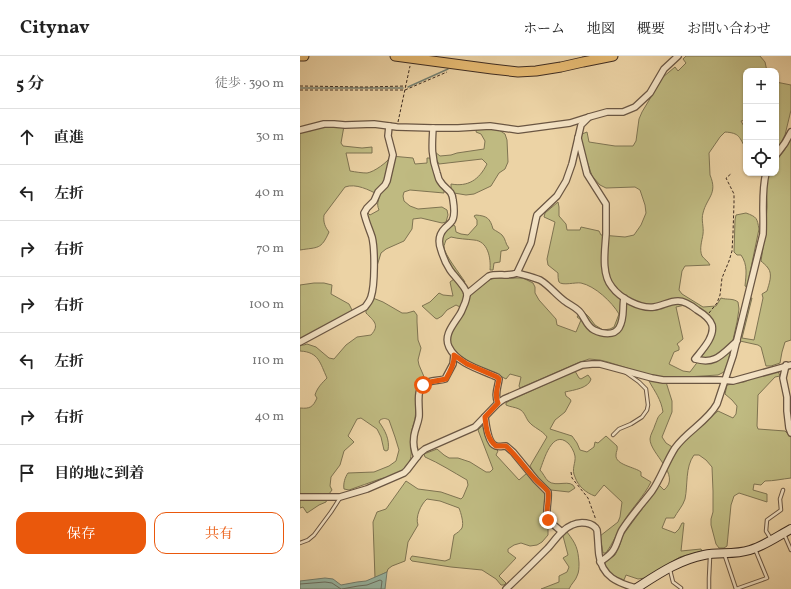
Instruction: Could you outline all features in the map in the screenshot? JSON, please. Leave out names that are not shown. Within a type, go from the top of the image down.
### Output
[{"type":"highway","points":[[395,56],[456,62],[508,71],[536,71],[561,68],[613,56]]},
{"type":"main road","points":[[636,589],[669,568],[689,558],[710,554],[749,551],[772,539],[784,536],[791,529]]},
{"type":"street","points":[[300,130],[324,124],[374,124],[397,127],[433,128],[490,126],[518,130],[570,123],[607,112],[623,112],[635,107],[650,93],[664,68],[678,56]]},
{"type":"street","points":[[517,273],[531,243],[537,215],[557,196],[566,181],[572,164],[581,125],[589,117]]},
{"type":"street","points":[[300,342],[365,308],[371,297],[374,277],[374,250],[372,237],[364,213],[365,210],[374,202],[378,192],[385,186],[387,181],[393,155],[388,136],[389,126]]},
{"type":"street","points":[[433,128],[432,155],[436,170],[440,181],[452,194],[453,201],[452,221],[441,234],[439,241],[440,247],[446,264],[464,287],[467,294],[460,314],[452,326],[447,340],[448,345],[454,355],[467,364],[499,379],[496,392],[496,399],[498,403]]},
{"type":"street","points":[[779,151],[791,132]]},
{"type":"street","points":[[578,138],[587,174],[606,204],[604,248],[605,273],[608,282],[624,298],[638,305],[656,307],[670,302],[679,301],[692,306],[705,316],[712,324],[712,332],[707,345],[694,359],[701,361],[718,358],[737,341]]},
{"type":"street","points":[[600,562],[612,552],[621,532],[652,491],[670,456],[678,445],[687,434],[713,411],[717,404],[737,341],[763,234],[763,194],[766,176]]},
{"type":"street","points":[[467,294],[489,276],[494,274],[510,276],[517,273],[540,280],[560,298],[579,311],[589,327],[600,333],[611,333],[618,329],[623,316],[624,298]]},
{"type":"street","points":[[417,457],[414,446],[414,436],[419,417],[419,395],[421,387],[426,383],[446,379],[455,359],[454,355]]},
{"type":"street","points":[[300,497],[340,497],[367,489],[398,476],[408,470],[425,449],[472,429],[504,399],[582,365],[600,364],[663,380],[733,381],[788,365]]},
{"type":"street","points":[[788,365],[783,378],[787,398],[789,428],[791,433]]},
{"type":"street","points":[[485,417],[486,428],[493,444],[496,446],[506,446],[513,452],[548,492],[548,520],[562,532]]},
{"type":"street","points":[[506,589],[568,527],[574,524],[589,524],[596,527],[600,562],[606,573],[618,583],[636,589]]},
{"type":"lane","points":[[613,435],[619,429],[642,417],[647,410],[648,405],[646,389],[622,370]]},
{"type":"lane","points":[[772,539],[766,530],[767,520],[781,510],[780,499],[783,490]]},
{"type":"lane","points":[[300,543],[308,540],[314,535],[340,497]]},
{"type":"lane","points":[[784,536],[791,540]]},
{"type":"lane","points":[[784,536],[791,550]]},
{"type":"lane","points":[[725,554],[736,589],[767,578],[755,548]]},
{"type":"lane","points":[[709,589],[710,554]]},
{"type":"lane","points":[[669,568],[673,582],[681,588]]},
{"type":"path","points":[[397,127],[410,66]]},
{"type":"path","points":[[300,90],[405,90],[446,72]]},
{"type":"path","points":[[300,86],[406,86]]},
{"type":"path","points":[[705,316],[712,310],[720,295],[722,278],[732,251],[734,194],[726,178],[732,173]]},
{"type":"path","points":[[571,472],[572,478],[588,498],[596,519],[596,527]]},
{"type":"shaded area","points":[[686,56],[760,56],[765,62],[766,68],[743,68],[743,121],[741,121],[743,125],[743,144],[734,133],[725,132],[709,153],[710,175],[713,187],[702,216],[703,231],[701,251],[702,256],[710,265],[685,266],[682,271],[679,290],[682,294],[703,307],[716,306],[721,298],[738,302],[739,309],[737,322],[728,362],[724,372],[718,375],[662,377],[646,374],[600,360],[589,359],[520,388],[521,377],[510,374],[506,379],[462,357],[450,344],[450,336],[464,309],[456,305],[447,310],[437,319],[422,306],[430,302],[439,293],[453,296],[450,282],[454,279],[464,293],[469,296],[493,278],[523,278],[533,283],[535,293],[539,300],[556,319],[557,325],[576,332],[581,320],[577,317],[582,310],[595,325],[603,330],[614,327],[619,314],[608,300],[592,287],[581,283],[566,284],[559,282],[558,273],[548,265],[547,259],[555,222],[544,217],[545,213],[558,202],[559,216],[566,224],[567,230],[580,230],[581,227],[599,231],[601,235],[625,237],[634,235],[641,225],[646,213],[640,190],[635,187],[606,188],[600,185],[592,176],[580,140],[582,134],[587,132],[589,142],[615,146],[633,146],[636,141],[639,119],[642,112],[663,77],[675,67],[678,71],[686,63],[683,59]],"holes":[[[685,305],[712,321],[714,335],[708,348],[690,372],[683,371],[669,364],[674,352],[679,350],[677,344],[683,339],[676,307]]]},
{"type":"shaded area","points":[[779,83],[791,85],[791,110],[785,135],[779,146]]},
{"type":"shaded area","points":[[324,125],[344,126],[341,143],[343,146],[362,148],[372,147],[372,153],[346,153],[350,171],[365,173],[370,172],[384,164],[391,156],[413,158],[415,164],[427,163],[427,158],[430,158],[437,183],[444,193],[410,190],[404,192],[404,201],[410,206],[418,209],[442,207],[447,210],[448,215],[446,222],[442,223],[421,218],[413,219],[412,229],[404,241],[386,249],[381,253],[377,266],[366,216],[368,213],[370,215],[379,210],[379,195],[362,188],[349,186],[345,187],[324,215],[326,228],[329,232],[324,242],[315,248],[300,250],[300,132],[310,131]]},
{"type":"shaded area","points":[[491,127],[505,134],[507,140],[508,162],[505,169],[499,173],[491,186],[474,194],[466,195],[454,193],[451,189],[451,184],[457,185],[472,181],[477,178],[487,164],[482,159],[439,164],[435,157],[435,152],[440,156],[484,149],[485,141],[481,134],[476,132],[477,128]]},
{"type":"shaded area","points":[[791,139],[791,340],[785,342],[780,363],[766,366],[761,347],[740,341],[750,298],[752,298],[742,338],[754,340],[763,298],[762,294],[767,291],[770,282],[769,270],[761,261],[767,214],[766,190],[768,176],[779,176],[779,157]]},
{"type":"shaded area","points":[[746,213],[756,218],[759,229],[747,287],[745,286],[745,263],[741,255],[737,255],[734,252],[736,215]]},
{"type":"shaded area","points":[[476,215],[488,218],[493,229],[503,237],[509,248],[501,251],[500,262],[494,263],[493,270],[490,270],[488,251],[483,243],[474,240],[451,237],[446,240],[444,246],[445,250],[449,259],[465,282],[463,282],[444,254],[442,238],[445,231],[452,224],[455,226],[456,232],[468,235],[477,225],[477,220],[474,216]]},
{"type":"shaded area","points":[[314,283],[332,285],[331,294],[349,304],[353,312],[300,339],[300,285]]},
{"type":"shaded area","points":[[373,298],[402,313],[414,311],[417,315],[418,340],[421,348],[418,360],[425,379],[420,384],[416,393],[416,412],[411,434],[411,458],[403,470],[392,476],[349,490],[344,489],[344,481],[348,473],[374,472],[389,466],[396,461],[399,450],[389,420],[384,419],[380,420],[379,422],[388,439],[388,450],[386,451],[384,450],[381,437],[377,429],[361,418],[357,419],[348,436],[354,442],[344,451],[340,465],[331,477],[330,486],[332,490],[326,502],[307,513],[303,507],[300,508],[300,408],[309,408],[314,404],[317,398],[315,395],[317,390],[327,378],[318,359],[311,354],[300,351],[300,345],[307,344],[316,347],[329,358],[334,359],[346,345],[357,337],[371,335],[374,332],[375,323],[366,313],[366,309]]},
{"type":"shaded area","points":[[575,371],[581,379],[588,375],[591,379],[590,382],[584,387],[565,392],[566,396],[571,401],[565,412],[555,420],[550,429],[572,436],[580,450],[587,452],[594,447],[595,442],[598,443],[606,436],[617,446],[616,455],[619,461],[638,470],[641,472],[641,476],[651,482],[624,521],[606,553],[603,553],[600,536],[618,522],[622,502],[604,485],[595,496],[588,493],[580,486],[574,474],[574,452],[568,443],[562,440],[557,440],[553,443],[546,453],[540,470],[551,483],[567,483],[573,485],[575,488],[569,492],[551,490],[537,478],[530,466],[547,437],[531,424],[521,410],[506,405],[509,401]]},
{"type":"shaded area","points":[[778,371],[780,376],[775,377],[758,395],[757,426],[758,429],[785,431],[791,437],[791,478],[765,481],[761,485],[754,484],[753,490],[767,494],[767,502],[739,493],[734,496],[731,505],[727,546],[724,548],[719,548],[716,544],[711,525],[713,512],[712,467],[699,455],[694,455],[689,465],[684,502],[674,518],[666,518],[662,528],[675,533],[682,523],[684,523],[681,551],[701,549],[702,551],[680,557],[645,578],[638,579],[626,575],[624,580],[614,576],[605,567],[605,562],[615,555],[623,535],[648,501],[658,484],[664,490],[669,484],[669,478],[664,464],[651,445],[651,436],[658,418],[663,412],[659,399],[649,381],[666,382],[672,401],[672,412],[662,437],[666,443],[677,450],[692,434],[718,411],[733,418],[736,414],[737,406],[725,394],[727,385],[744,382]]},
{"type":"shaded area","points":[[483,425],[489,442],[498,451],[496,455],[519,480],[527,473],[543,490],[545,495],[548,535],[537,545],[530,546],[521,543],[508,549],[508,552],[516,558],[499,576],[506,583],[504,585],[501,585],[496,579],[482,570],[412,561],[410,559],[412,556],[445,561],[450,559],[454,535],[463,526],[459,508],[440,501],[427,499],[419,511],[417,518],[418,525],[408,542],[405,561],[392,566],[387,572],[375,578],[373,522],[377,512],[386,509],[406,481],[418,489],[441,492],[461,499],[468,485],[467,480],[425,457],[424,454],[437,449],[449,458],[458,458],[470,462],[486,472],[490,472],[493,469],[478,430]]},
{"type":"shaded area","points":[[567,532],[574,543],[578,554],[579,568],[576,578],[569,589],[541,589],[559,582],[559,576],[567,572],[569,567],[563,558],[568,555],[563,536]]},
{"type":"water","points":[[387,572],[385,589],[300,589],[300,581],[325,578],[333,579],[341,585],[366,581]]},
{"type":"waterway","points":[[408,87],[448,69]]},
{"type":"waterway","points":[[300,88],[403,88]]},
{"type":"route","points":[[423,385],[446,379],[455,359],[454,355],[467,364],[499,379],[496,392],[496,399],[498,403],[485,417],[486,428],[490,440],[496,446],[506,446],[513,452],[528,471],[548,492],[548,520]]}]
